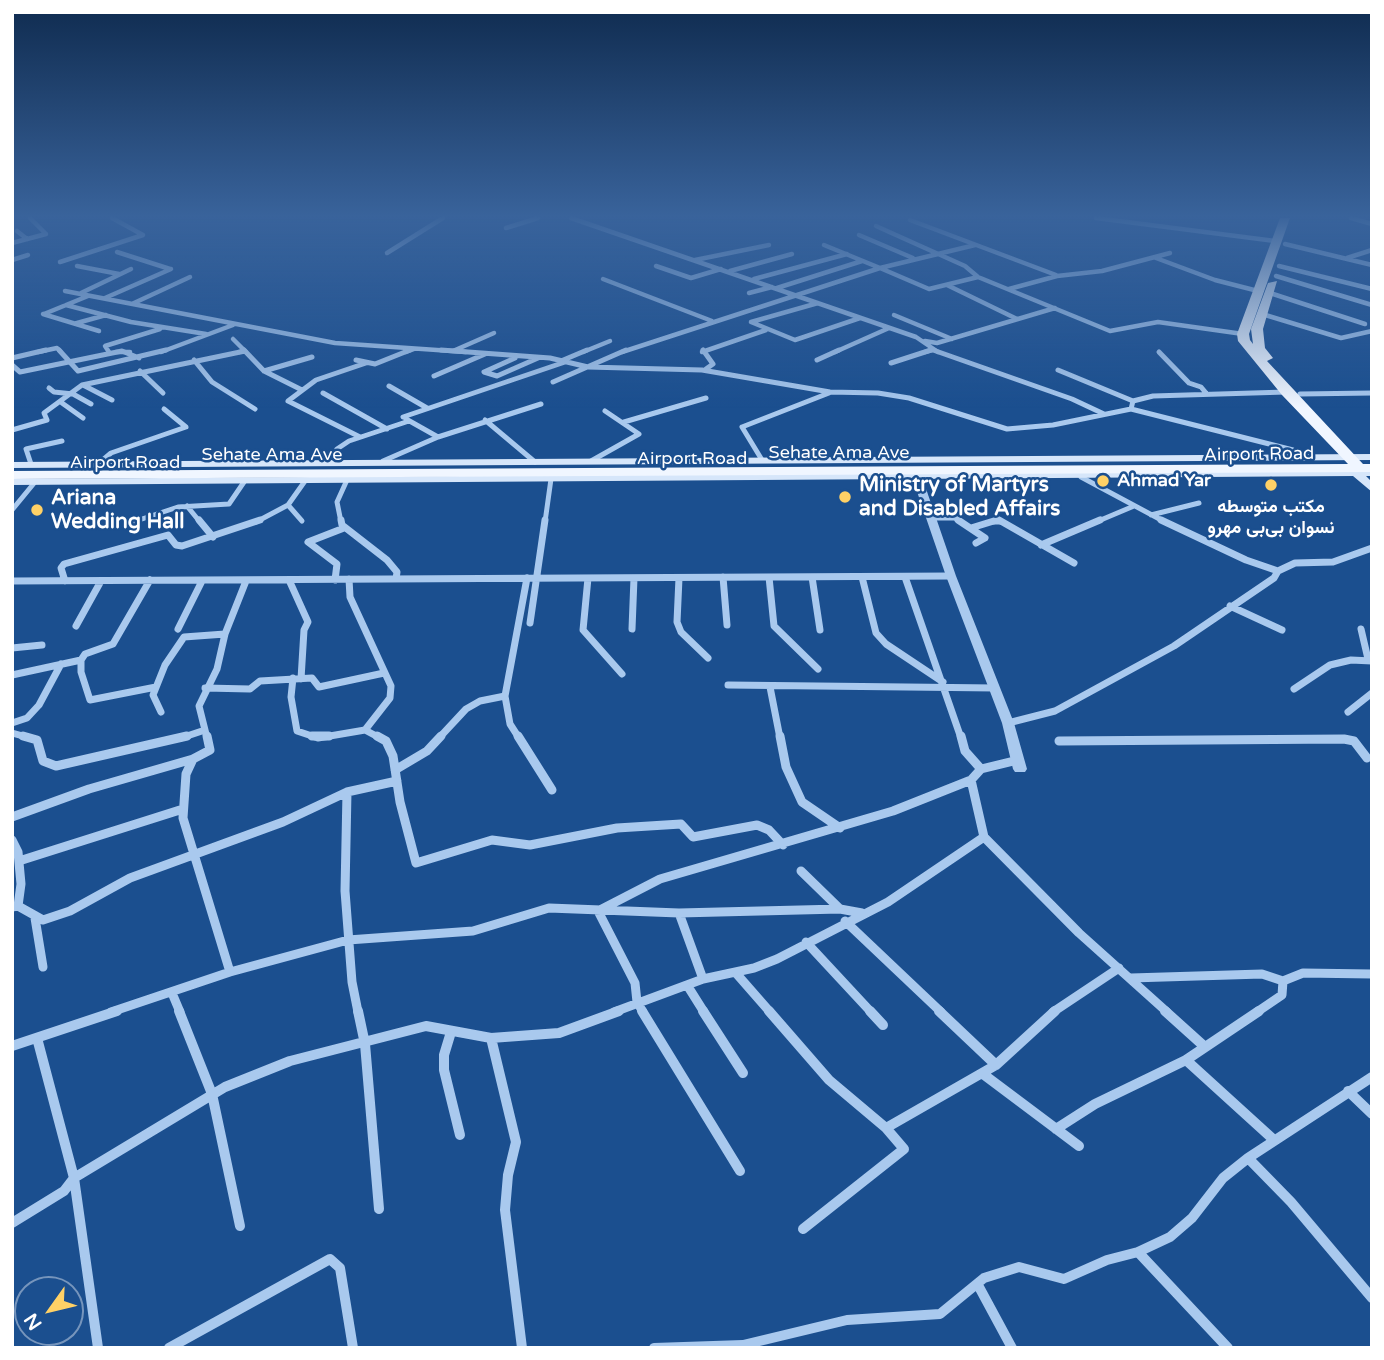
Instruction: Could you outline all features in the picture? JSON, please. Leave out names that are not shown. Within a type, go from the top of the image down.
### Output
[{"type":"main road","points":[[1268,281],[1257,342],[1268,365],[1286,392],[1365,466]]},
{"type":"main road","points":[[1271,281],[1242,334],[1244,341],[1300,394],[1365,466],[1372,489]]},
{"type":"main road","name":"Airport Road","points":[[12,467],[31,464],[383,461],[1305,457],[1365,466]]},
{"type":"main road","name":"Airport Road","points":[[12,467],[1365,466]]},
{"type":"main road","name":"Airport Road","points":[[12,482],[1081,477],[1365,466]]},
{"type":"main road","name":"Sehate Ama Ave","points":[[12,475],[1365,466]]},
{"type":"street","points":[[80,294],[105,281]]},
{"type":"street","points":[[105,298],[143,281]]},
{"type":"street","points":[[133,303],[180,281]]},
{"type":"street","points":[[609,281],[712,321]]},
{"type":"street","points":[[759,281],[924,341],[937,343],[1055,308]]},
{"type":"street","points":[[750,292],[793,281]]},
{"type":"street","points":[[553,382],[634,347],[839,281]]},
{"type":"street","points":[[911,281],[929,289],[961,281]]},
{"type":"street","points":[[990,281],[1110,331],[1158,322],[1242,334]]},
{"type":"street","points":[[1009,289],[1037,281]]},
{"type":"street","points":[[1222,281],[1265,291],[1365,324]]},
{"type":"street","points":[[1308,281],[1372,304]]},
{"type":"street","points":[[1333,281],[1372,289]]},
{"type":"street","points":[[947,285],[1018,319]]},
{"type":"street","points":[[65,291],[335,343],[539,357],[588,368],[702,370],[830,393],[878,393],[909,398],[1007,429],[1053,425],[1131,410],[1293,450],[1305,457]]},
{"type":"street","points":[[88,296],[43,314],[99,331]]},
{"type":"street","points":[[818,303],[751,322],[795,340],[860,318]]},
{"type":"street","points":[[66,305],[164,328],[210,334]]},
{"type":"street","points":[[1262,314],[1341,338],[1372,331]]},
{"type":"street","points":[[77,323],[106,315]]},
{"type":"street","points":[[894,315],[952,339]]},
{"type":"street","points":[[12,358],[57,348],[78,371],[139,358],[234,324]]},
{"type":"street","points":[[109,352],[105,346],[164,328]]},
{"type":"street","points":[[817,360],[889,328]]},
{"type":"street","points":[[702,370],[713,364],[701,351],[766,330]]},
{"type":"street","points":[[452,351],[494,333]]},
{"type":"street","points":[[233,339],[264,371],[302,390]]},
{"type":"street","points":[[438,437],[403,417],[563,361],[610,341]]},
{"type":"street","points":[[924,341],[932,350],[1072,399],[1105,414]]},
{"type":"street","points":[[360,437],[288,401],[316,380],[366,363],[397,358],[414,349]]},
{"type":"street","points":[[891,363],[932,350]]},
{"type":"street","points":[[12,365],[20,372],[109,352],[128,351],[139,358]]},
{"type":"street","points":[[12,430],[47,419],[44,413],[62,403],[82,385],[245,351]]},
{"type":"street","points":[[1159,352],[1189,383],[1201,387],[1206,393]]},
{"type":"street","points":[[434,376],[486,354]]},
{"type":"street","points":[[519,356],[484,372],[497,376],[539,357]]},
{"type":"street","points":[[264,371],[312,357]]},
{"type":"street","points":[[194,360],[212,382],[255,409]]},
{"type":"street","points":[[356,360],[366,363]]},
{"type":"street","points":[[1058,370],[1133,401],[1153,396],[1286,392]]},
{"type":"street","points":[[140,371],[163,393]]},
{"type":"street","points":[[82,385],[112,400]]},
{"type":"street","points":[[389,386],[427,408]]},
{"type":"street","points":[[49,388],[54,392],[73,394],[91,404]]},
{"type":"street","points":[[323,393],[387,429]]},
{"type":"street","points":[[762,460],[742,427],[830,393]]},
{"type":"street","points":[[1300,394],[1372,393]]},
{"type":"street","points":[[624,422],[706,398]]},
{"type":"street","points":[[1131,410],[1133,401]]},
{"type":"street","points":[[62,403],[83,418]]},
{"type":"street","points":[[383,461],[438,437],[541,404]]},
{"type":"street","points":[[98,464],[111,453],[186,428],[164,410]]},
{"type":"street","points":[[590,461],[638,438],[639,434],[605,411]]},
{"type":"street","points":[[337,449],[340,444],[409,421]]},
{"type":"street","points":[[485,421],[535,462]]},
{"type":"street","points":[[31,464],[26,449],[62,441]]},
{"type":"street","points":[[598,911],[660,880],[893,811],[971,780],[981,769],[1019,764],[1008,723],[951,576],[917,477]]},
{"type":"street","points":[[1081,477],[1150,515],[1246,560],[1278,571]]},
{"type":"street","points":[[530,622],[551,479]]},
{"type":"street","points":[[346,480],[337,502],[344,528],[387,561],[397,572],[397,579]]},
{"type":"street","points":[[65,581],[61,568],[64,564],[168,535],[179,546],[259,522],[289,505],[305,481]]},
{"type":"street","points":[[12,510],[35,482]]},
{"type":"street","points":[[127,524],[154,513],[187,506],[229,504],[244,482]]},
{"type":"street","points":[[1150,515],[1199,503]]},
{"type":"street","points":[[289,505],[302,521]]},
{"type":"street","points":[[187,506],[213,537]]},
{"type":"street","points":[[1041,545],[1133,506]]},
{"type":"street","points":[[932,518],[955,518],[985,538],[976,543]]},
{"type":"street","points":[[971,528],[998,520],[1074,563]]},
{"type":"street","points":[[335,580],[339,569],[337,564],[308,541],[344,528]]},
{"type":"street","points":[[1008,723],[1055,711],[1174,646],[1274,579],[1278,571],[1295,563],[1333,562],[1372,548]]},
{"type":"street","points":[[905,576],[918,621],[945,685],[965,751],[981,769]]},
{"type":"street","points":[[12,582],[951,576]]},
{"type":"street","points":[[723,577],[727,625]]},
{"type":"street","points":[[769,577],[774,626],[818,669]]},
{"type":"street","points":[[811,577],[820,629]]},
{"type":"street","points":[[862,577],[876,633],[945,685]]},
{"type":"street","points":[[527,578],[505,696],[510,723],[552,790]]},
{"type":"street","points":[[588,578],[583,629],[622,674]]},
{"type":"street","points":[[632,629],[634,578]]},
{"type":"street","points":[[679,578],[677,622],[681,632],[708,658]]},
{"type":"street","points":[[348,579],[350,597],[391,686],[390,698],[365,730]]},
{"type":"street","points":[[150,580],[113,644],[85,654],[81,660],[81,672],[90,700],[156,687]]},
{"type":"street","points":[[289,580],[308,622],[304,630],[297,679],[291,696],[298,731],[318,738],[365,730],[386,741],[396,770],[415,863],[492,840],[509,839],[530,845],[617,828],[681,824],[689,830],[688,835],[693,837],[757,825],[769,830],[783,845]]},
{"type":"street","points":[[76,626],[101,581]]},
{"type":"street","points":[[178,629],[202,581]]},
{"type":"street","points":[[12,817],[89,789],[193,759],[211,747],[199,706],[205,688],[217,668],[225,634],[246,581]]},
{"type":"street","points":[[1230,606],[1282,630]]},
{"type":"street","points":[[1294,689],[1330,665],[1370,660],[1362,629]]},
{"type":"street","points":[[161,712],[153,695],[165,665],[184,638],[225,634]]},
{"type":"street","points":[[12,648],[42,645]]},
{"type":"street","points":[[12,675],[81,660]]},
{"type":"street","points":[[12,723],[27,718],[39,705],[61,664]]},
{"type":"street","points":[[205,688],[250,688],[260,681],[312,678],[319,687],[384,673]]},
{"type":"street","points":[[728,685],[945,685],[995,688]]},
{"type":"street","points":[[770,687],[786,767],[802,802],[839,828]]},
{"type":"street","points":[[1348,712],[1372,693]]},
{"type":"street","points":[[396,770],[426,751],[466,709],[480,701],[505,696]]},
{"type":"street","points":[[12,733],[37,740],[43,761],[56,766],[166,743],[205,730]]},
{"type":"street","points":[[1059,741],[1345,738],[1354,741],[1370,759]]},
{"type":"street","points":[[193,759],[186,774],[183,809],[192,854],[230,972]]},
{"type":"street","points":[[971,780],[984,837],[1079,933],[1205,1047]]},
{"type":"street","points":[[12,840],[19,861],[21,884],[15,907],[43,920],[70,911],[130,878],[283,822],[347,792],[397,781]]},
{"type":"street","points":[[347,792],[345,891],[348,940],[352,982],[365,1044],[379,1209]]},
{"type":"street","points":[[19,861],[183,809]]},
{"type":"street","points":[[12,1223],[64,1191],[74,1178],[212,1094],[290,1061],[365,1044],[426,1026],[439,1026],[451,1032],[491,1038],[559,1033],[703,979],[777,959],[845,921],[888,902],[984,837]]},
{"type":"street","points":[[801,871],[840,909]]},
{"type":"street","points":[[12,1046],[230,972],[348,940],[473,931],[549,908],[679,913],[840,909],[864,913]]},
{"type":"street","points":[[598,911],[635,983],[637,1002],[740,1171]]},
{"type":"street","points":[[679,913],[703,979]]},
{"type":"street","points":[[35,918],[43,967]]},
{"type":"street","points":[[845,921],[996,1065]]},
{"type":"street","points":[[806,942],[883,1025]]},
{"type":"street","points":[[886,1128],[983,1074],[1026,1040],[1053,1012],[1119,968]]},
{"type":"street","points":[[735,972],[829,1080],[886,1128],[904,1149],[803,1229]]},
{"type":"street","points":[[1130,978],[1262,974],[1283,981],[1303,973],[1372,974]]},
{"type":"street","points":[[1056,1129],[1095,1104],[1186,1060],[1282,995],[1283,981]]},
{"type":"street","points":[[687,985],[743,1073]]},
{"type":"street","points":[[172,993],[212,1094],[240,1226]]},
{"type":"street","points":[[451,1032],[444,1055],[444,1070],[453,1097],[460,1135]]},
{"type":"street","points":[[37,1038],[74,1178],[98,1348]]},
{"type":"street","points":[[491,1038],[516,1142],[508,1175],[505,1210],[522,1348]]},
{"type":"street","points":[[1186,1060],[1275,1140]]},
{"type":"street","points":[[983,1074],[1079,1146]]},
{"type":"street","points":[[654,1348],[743,1345],[846,1320],[940,1314],[984,1278],[1019,1267],[1064,1279],[1107,1260],[1138,1252],[1170,1237],[1192,1218],[1223,1178],[1248,1158],[1372,1077]]},
{"type":"street","points":[[1348,1091],[1372,1114]]},
{"type":"street","points":[[1248,1158],[1291,1202],[1372,1298]]},
{"type":"street","points":[[1138,1252],[1228,1348]]},
{"type":"street","points":[[169,1348],[330,1259],[340,1268],[353,1348]]},
{"type":"street","points":[[978,1285],[1012,1348]]},
{"type":"place","name":"Ahmad Yar","points":[[1103,481]]},
{"type":"place","name":"مکتب متوسطه نسوان بی‌بی مهرو","points":[[1271,485]]},
{"type":"place","name":"Ministry of Martyrs and Disabled Affairs","points":[[845,497]]},
{"type":"place","name":"Ariana Wedding Hall","points":[[37,510]]}]
